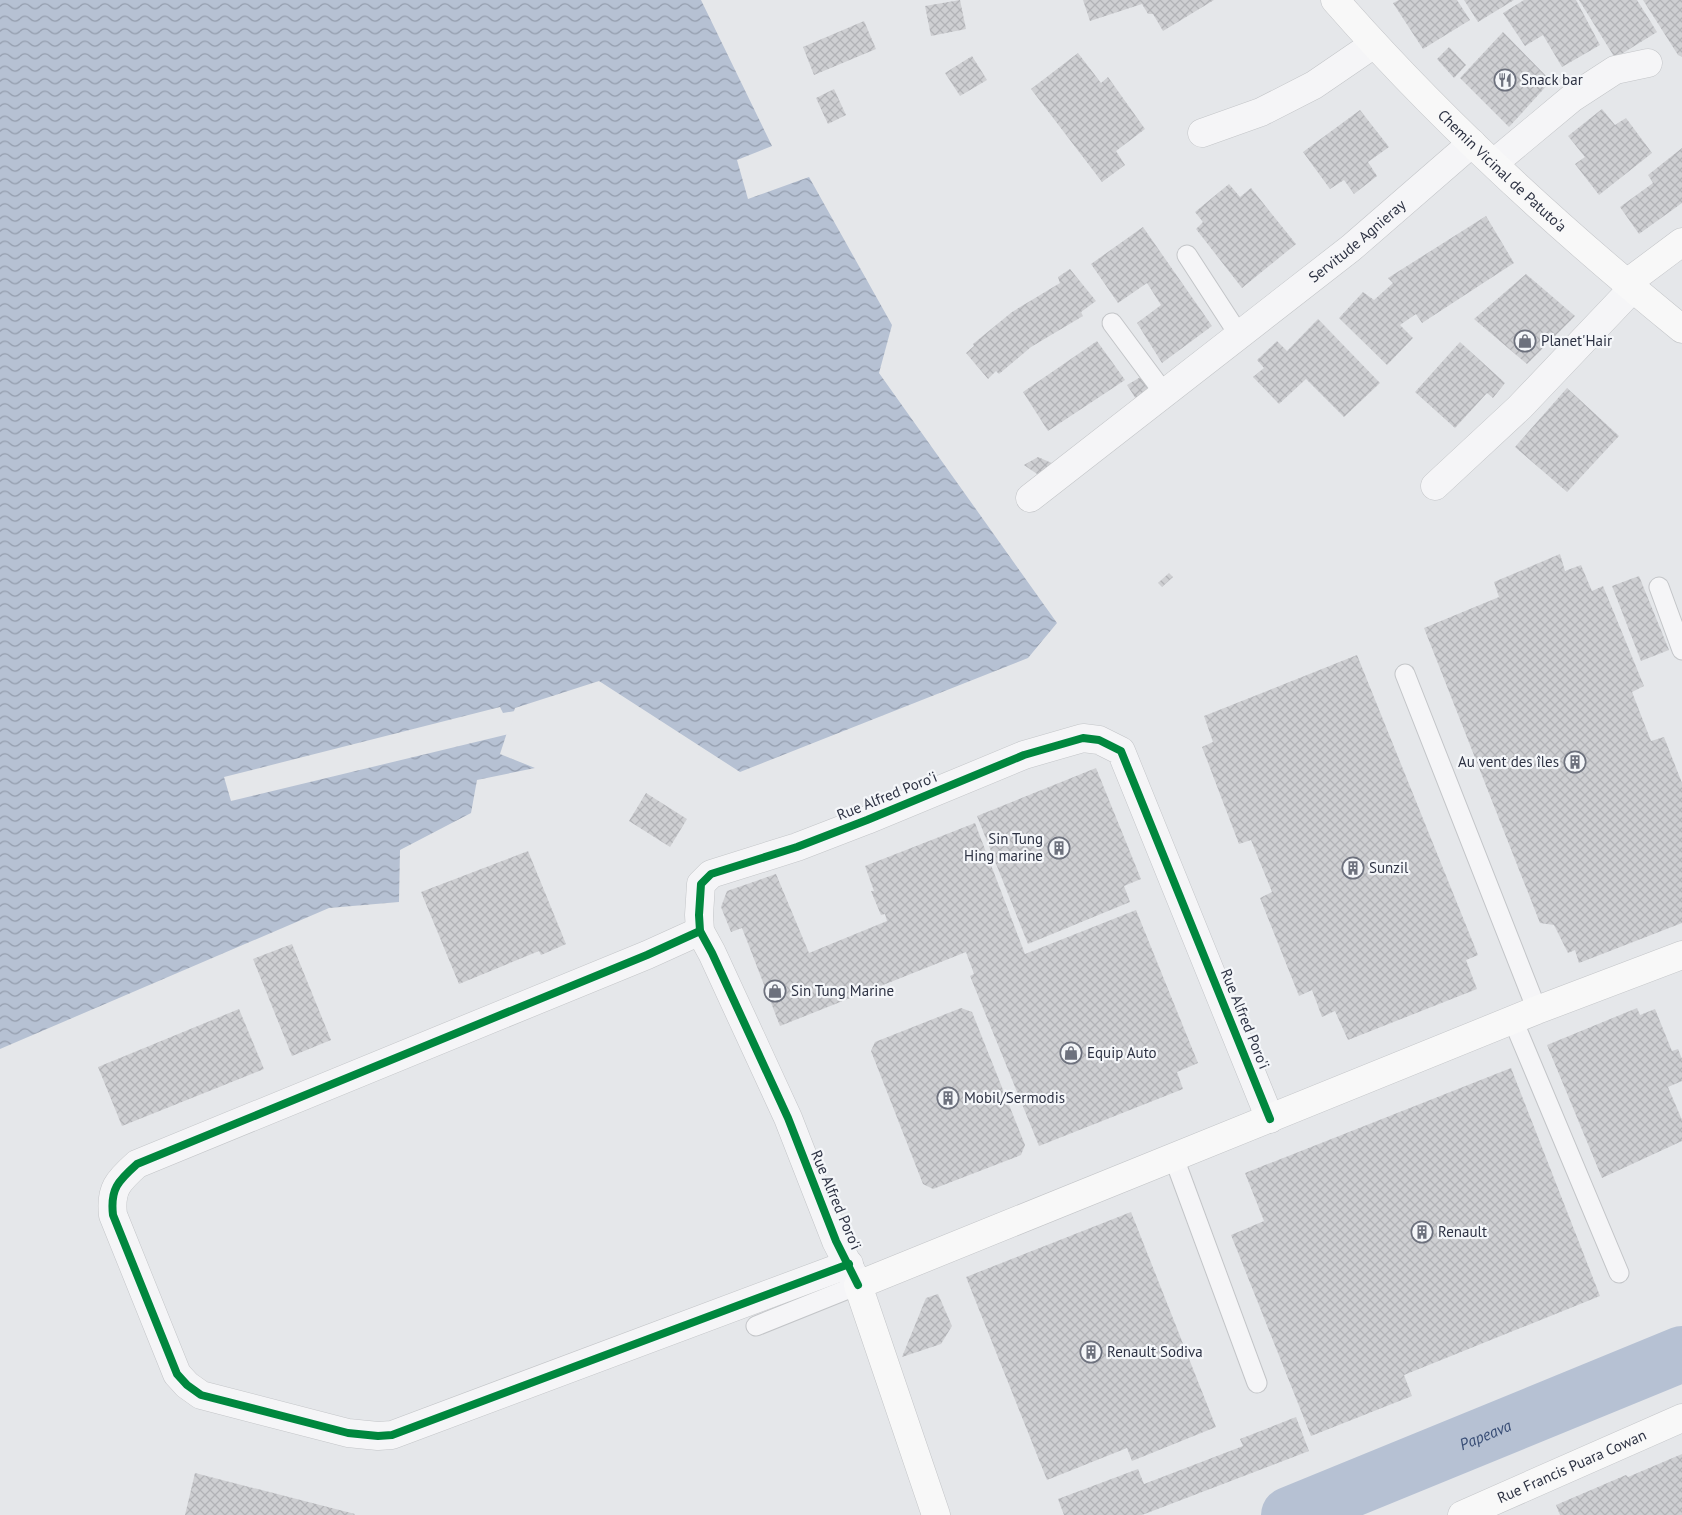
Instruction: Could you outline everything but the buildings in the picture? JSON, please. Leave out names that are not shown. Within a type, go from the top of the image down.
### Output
[{"type":"main road","name":"Chemin Vicinal de Patuto'a","points":[[1335,0],[1374,44],[1472,143],[1630,286],[1682,329]]},
{"type":"main road","points":[[1630,286],[1682,242]]},
{"type":"main road","points":[[853,1274],[1174,1158],[1525,1015],[1682,955]]},
{"type":"main road","name":"Rue Alfred Poro'i","points":[[853,1274],[936,1515]]},
{"type":"main road","name":"Rue Francis Puara Cowan","points":[[1462,1515],[1496,1508],[1682,1418]]},
{"type":"street","points":[[1202,133],[1261,112],[1314,85],[1374,44]]},
{"type":"street","points":[[1494,163],[1572,98],[1615,70],[1648,63]]},
{"type":"street","name":"Servitude Agnieray","points":[[1030,498],[1351,248],[1472,143]]},
{"type":"street","points":[[1435,486],[1520,407],[1630,286]]},
{"type":"street","name":"Rue Alfred Poro'i","points":[[853,1274],[836,1241],[788,1118],[700,931],[699,895],[701,884],[710,874],[797,847],[1024,755],[1083,738],[1099,740],[1121,751],[1270,1119]]},
{"type":"street","points":[[700,931],[648,955],[137,1164],[120,1180],[111,1198],[113,1215],[177,1374],[187,1385],[201,1395],[348,1433],[378,1436],[392,1435],[853,1274]]},
{"type":"lane","points":[[1187,255],[1239,335]]},
{"type":"lane","points":[[1112,323],[1164,393]]},
{"type":"lane","points":[[1659,588],[1682,650]]},
{"type":"lane","points":[[1405,674],[1525,1015],[1619,1273]]},
{"type":"lane","points":[[1174,1158],[1257,1382]]},
{"type":"lane","points":[[756,1326],[853,1274]]},
{"type":"water","points":[[0,0],[701,0],[772,146],[737,160],[748,199],[809,177],[892,325],[879,373],[1057,623],[1028,658],[740,772],[599,681],[515,708],[500,754],[535,768],[477,780],[471,813],[400,850],[399,902],[329,908],[0,1049]]},
{"type":"pier","points":[[500,707],[503,713],[515,711],[509,734],[231,801],[224,777]]},
{"type":"waterway","name":"Papeava","points":[[1289,1515],[1682,1354]]},
{"type":"cycle path","points":[[858,1285],[836,1241],[788,1118],[700,931],[701,884],[711,874],[797,847],[1024,755],[1083,738],[1099,740],[1121,751],[1270,1119]]},
{"type":"cycle path","points":[[700,931],[647,955],[137,1164],[120,1181],[114,1192],[113,1215],[177,1374],[187,1385],[201,1395],[348,1433],[378,1436],[392,1435],[849,1264]]},
{"type":"place","name":"Snack bar","points":[[1505,80]]},
{"type":"place","name":"Planet'Hair","points":[[1525,341]]},
{"type":"place","name":"Au vent des îles","points":[[1575,762]]},
{"type":"place","name":"Sin Tung Hing marine","points":[[1059,848]]},
{"type":"place","name":"Sunzil","points":[[1353,868]]},
{"type":"place","name":"Sin Tung Marine","points":[[775,991]]},
{"type":"place","name":"Equip Auto","points":[[1071,1053]]},
{"type":"place","name":"Mobil/Sermodis","points":[[948,1098]]},
{"type":"place","name":"Renault","points":[[1422,1232]]},
{"type":"place","name":"Renault Sodiva","points":[[1091,1352]]}]
